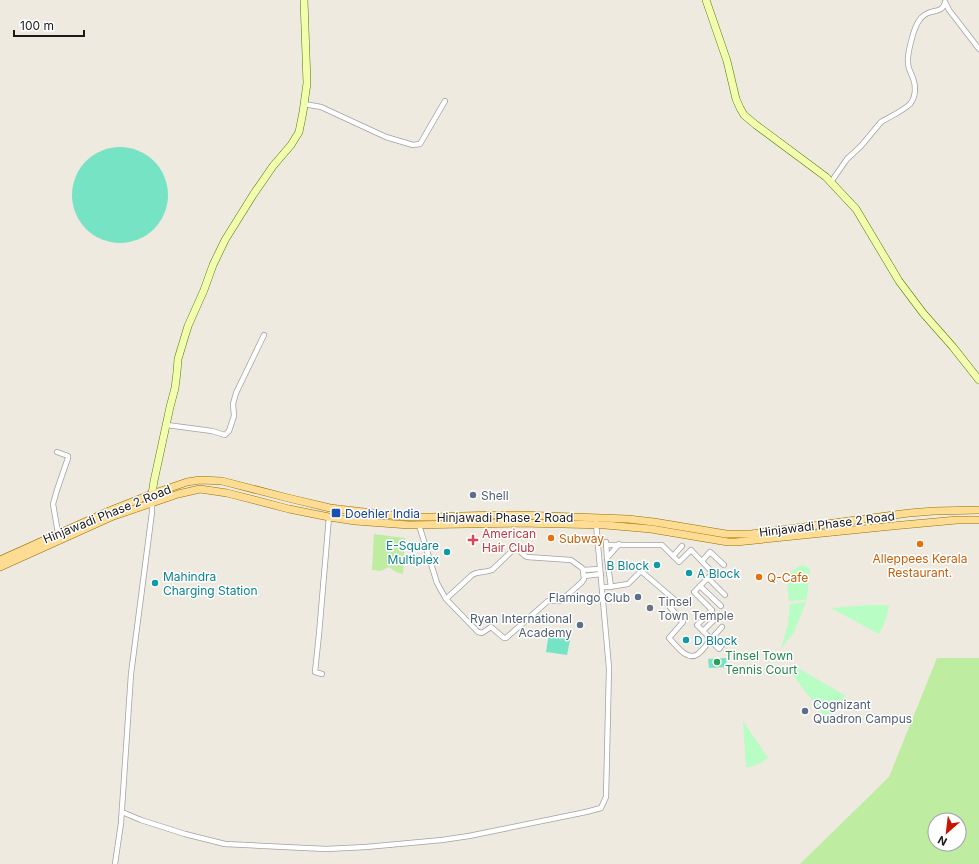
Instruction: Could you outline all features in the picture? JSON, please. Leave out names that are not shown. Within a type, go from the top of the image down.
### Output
[{"type":"main road","name":"Hinjawadi Phase 2 Road","points":[[0,560],[58,533],[152,494],[187,482],[200,480],[222,481],[330,508],[410,517],[501,515],[596,521],[651,528],[721,542],[736,542],[957,520],[979,520]]},
{"type":"main road","name":"Hinjawadi Phase 2 Road","points":[[0,567],[111,517],[152,502],[200,489],[227,493],[277,506],[329,517],[377,523],[419,525],[628,519],[726,534],[751,534],[909,513],[979,510]]},
{"type":"main road","points":[[329,517],[330,508]]},
{"type":"street","points":[[115,864],[122,823],[131,674],[152,512],[152,494],[175,388],[178,359],[188,326],[204,290],[213,264],[225,240],[272,166],[292,145],[299,132],[304,112],[307,83],[304,0]]},
{"type":"street","points":[[706,0],[727,61],[736,99],[744,114],[756,125],[817,170],[856,209],[899,281],[979,380]]},
{"type":"street","points":[[830,182],[847,159],[861,146],[877,125],[910,103],[914,98],[915,84],[908,63],[908,55],[914,33],[917,24],[922,17],[928,13],[941,9],[945,2]]},
{"type":"street","points":[[945,2],[949,10],[979,49]]},
{"type":"street","points":[[304,104],[321,108],[386,137],[413,145],[420,144],[445,101]]},
{"type":"street","points":[[166,425],[212,431],[225,435],[229,431],[234,416],[233,404],[236,393],[264,335]]},
{"type":"street","points":[[57,452],[68,456],[53,504],[58,533]]},
{"type":"street","points":[[322,674],[315,672],[320,634],[329,517]]},
{"type":"street","points":[[122,812],[141,820],[185,834],[225,844],[326,849],[366,847],[469,836],[601,808],[606,797],[609,668],[596,521]]},
{"type":"street","points":[[419,525],[437,583],[446,599],[478,632],[482,633],[491,627],[506,638],[548,601],[562,600],[582,582],[584,573],[582,568],[571,560],[526,557],[515,548],[492,570],[477,572],[472,575],[446,599]]},
{"type":"street","points":[[611,587],[606,543],[662,545],[679,562],[691,550],[713,573],[694,592],[712,610],[697,625],[719,649],[725,641]]},
{"type":"street","points":[[607,558],[619,544]]},
{"type":"street","points":[[673,556],[682,546]]},
{"type":"street","points":[[702,561],[710,552],[724,565]]},
{"type":"street","points":[[584,573],[600,571]]},
{"type":"street","points":[[602,587],[628,584],[641,571],[676,601],[670,607],[683,622],[669,638],[687,655],[694,656],[699,653],[722,627]]},
{"type":"street","points":[[708,578],[725,594]]},
{"type":"street","points":[[700,586],[721,606]]},
{"type":"street","points":[[704,631],[720,615]]},
{"type":"green space","points":[[120,147],[138,151],[147,155],[154,161],[160,168],[164,177],[168,195],[164,213],[160,222],[154,229],[147,235],[138,239],[120,243],[102,239],[93,235],[86,229],[80,222],[76,213],[72,195],[76,177],[80,168],[86,161],[93,155],[102,151]]},
{"type":"green space","points":[[374,534],[405,538],[403,574],[396,572],[389,567],[381,571],[372,570]]},
{"type":"green space","points":[[802,565],[810,569],[806,600],[789,601],[789,574]]},
{"type":"green space","points":[[806,602],[794,632],[781,649],[788,624],[790,604]]},
{"type":"green space","points":[[889,605],[886,620],[879,634],[831,608]]},
{"type":"green space","points":[[549,632],[571,635],[567,655],[546,652]]},
{"type":"green space","name":"Tinsel Town Tennis Court","points":[[726,658],[727,667],[709,668],[708,659]]},
{"type":"green space","points":[[937,658],[979,658],[979,864],[800,864],[889,777]]},
{"type":"green space","points":[[798,668],[846,696],[826,718],[791,673]]},
{"type":"green space","points":[[743,721],[768,758],[763,762],[749,767],[746,767]]},
{"type":"place","name":"Shell","points":[[473,495]]},
{"type":"place","name":"Doehler India","points":[[336,513]]},
{"type":"place","name":"Subway","points":[[551,538]]},
{"type":"place","name":"American Hair Club","points":[[473,540]]},
{"type":"place","name":"Alleppees Kerala Restaurant.","points":[[920,544]]},
{"type":"place","name":"E-Square Multiplex","points":[[447,552]]},
{"type":"place","name":"B Block","points":[[657,565]]},
{"type":"place","name":"A Block","points":[[689,573]]},
{"type":"place","name":"Q-Cafe","points":[[759,577]]},
{"type":"place","name":"Mahindra Charging Station","points":[[155,583]]},
{"type":"place","name":"Flamingo Club","points":[[638,597]]},
{"type":"place","name":"Tinsel Town Temple","points":[[650,608]]},
{"type":"place","name":"Ryan International Academy","points":[[580,625]]},
{"type":"place","name":"D Block","points":[[686,640]]},
{"type":"place","name":"Tinsel Town Tennis Court","points":[[717,662]]},
{"type":"place","name":"Cognizant Quadron Campus","points":[[805,711]]}]
